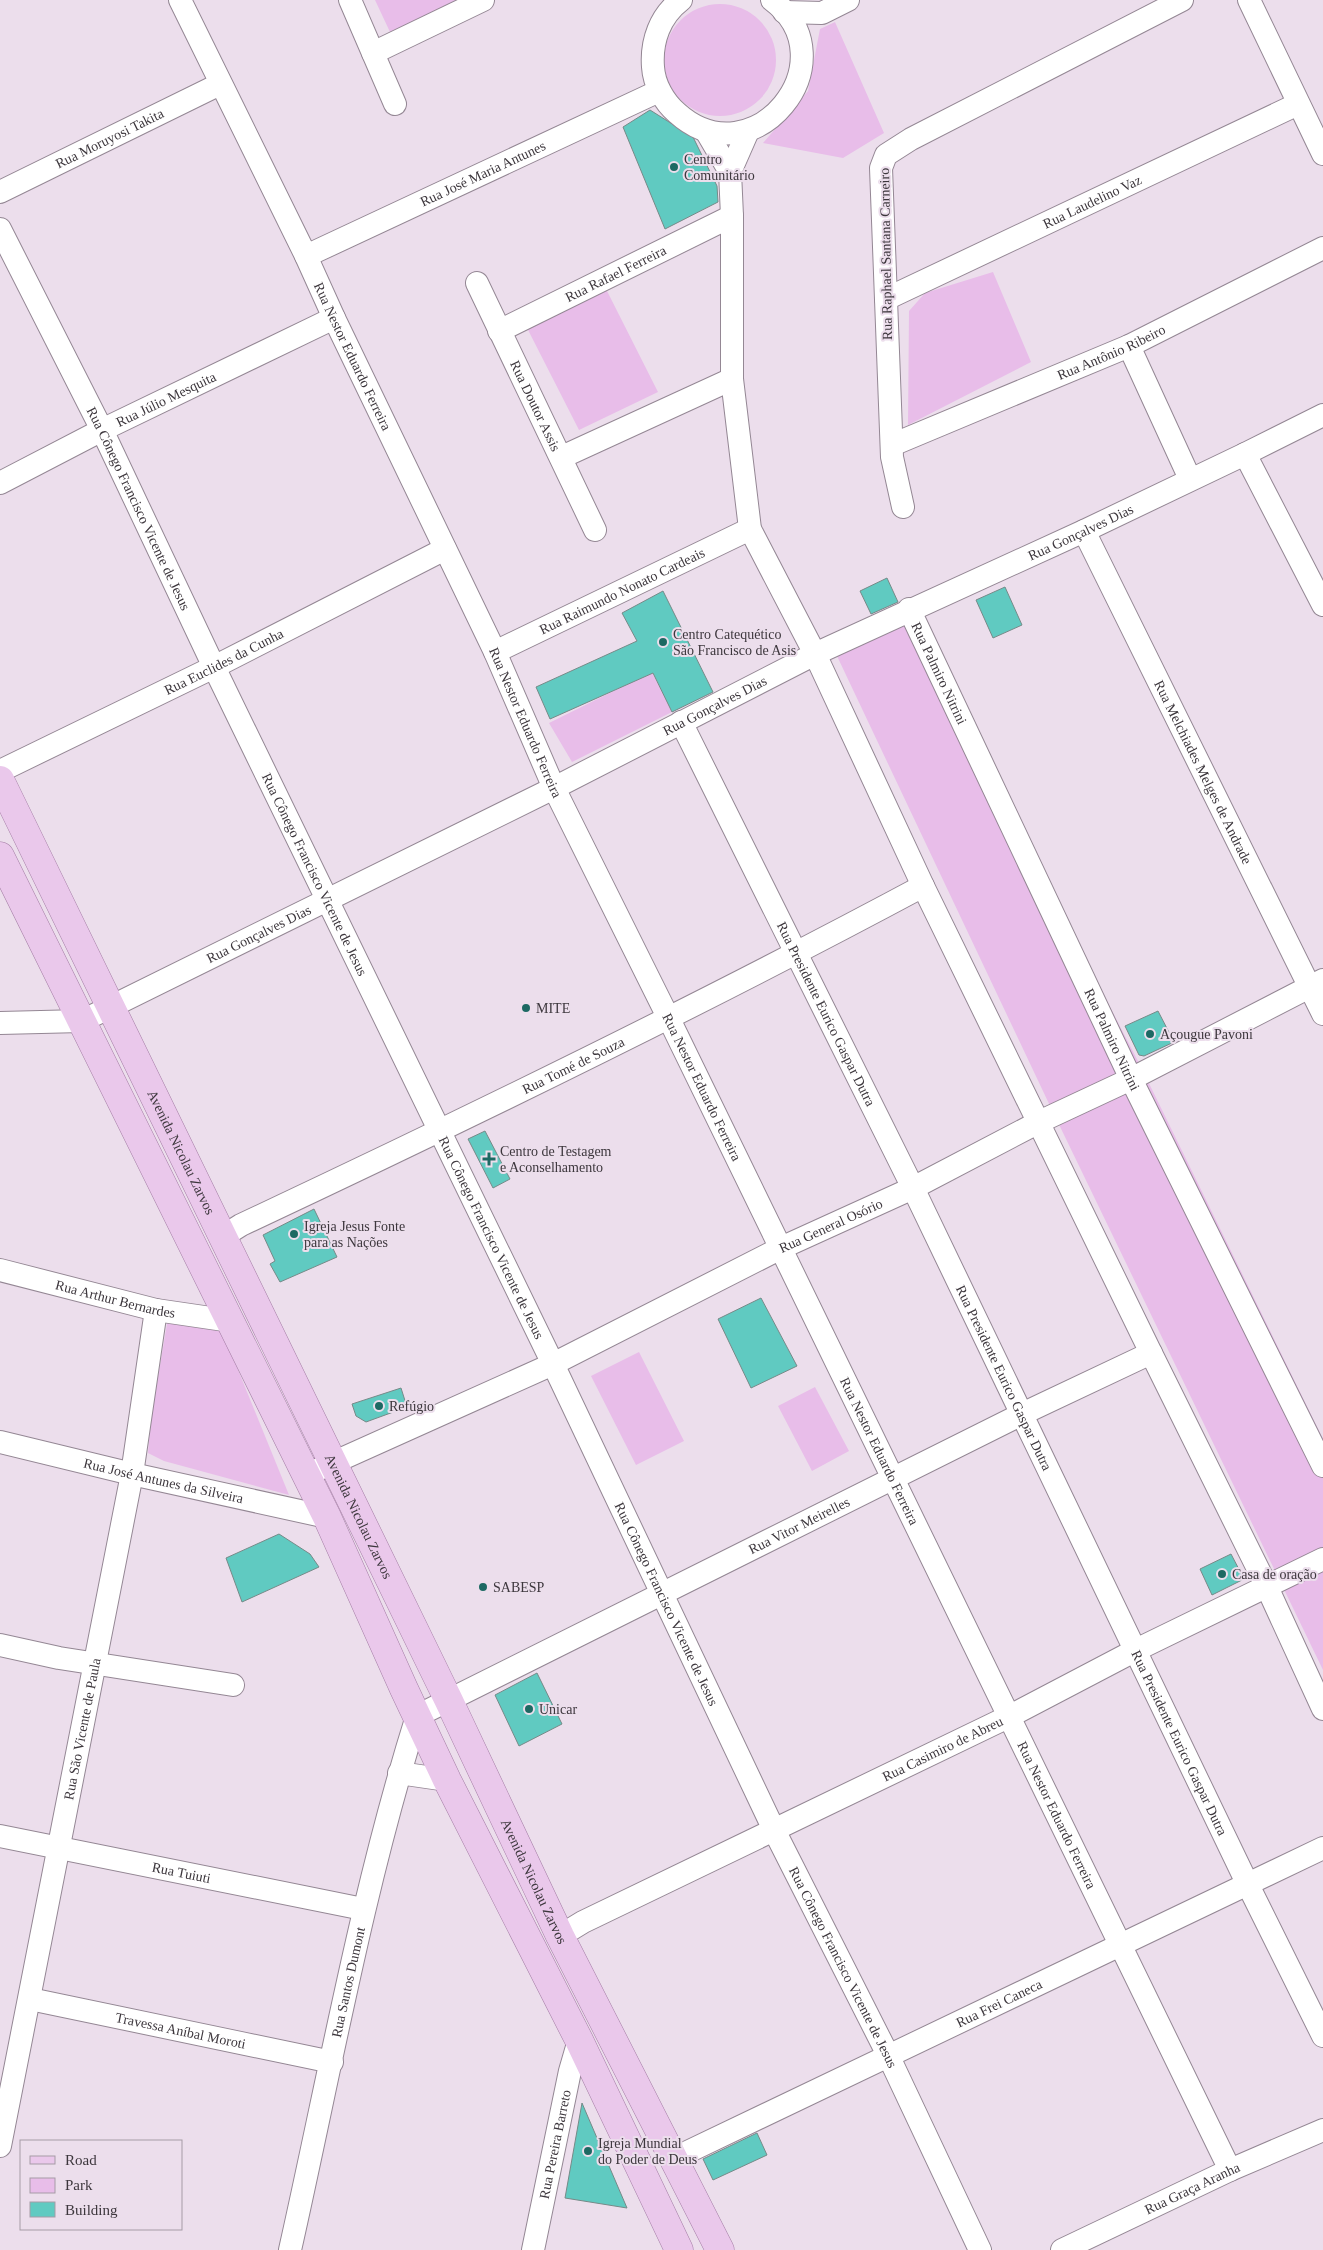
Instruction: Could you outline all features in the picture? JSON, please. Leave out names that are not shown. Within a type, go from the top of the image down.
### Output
[{"type":"main road","name":"Avenida Nicolau Zarvos","points":[[0,780],[112,1006],[222,1237],[449,1701],[560,1936],[675,2158],[720,2250]]},
{"type":"main road","name":"Avenida Nicolau Zarvos","points":[[0,856],[327,1517],[447,1780],[579,2040],[679,2250]]},
{"type":"main road","points":[[197,1252],[222,1237]]},
{"type":"street","name":"Rua Nestor Eduardo Ferreira","points":[[180,0],[306,256],[445,550],[496,652],[554,788],[894,1478],[1230,2170]]},
{"type":"street","points":[[350,0],[395,104]]},
{"type":"street","points":[[373,53],[483,0]]},
{"type":"street","points":[[800,47],[822,14],[848,0]]},
{"type":"street","name":"Rua Raphael Santana Carneiro","points":[[903,506],[892,457],[881,168],[886,154],[910,138],[1182,0]]},
{"type":"street","points":[[1249,0],[1323,154]]},
{"type":"street","points":[[676,2],[660,24],[653,46],[652,69],[659,91],[671,108],[687,122],[706,131],[727,134],[748,131],[767,122],[783,107],[795,90],[801,69],[800,47],[794,27],[778,6]]},
{"type":"street","points":[[778,6],[822,14]]},
{"type":"street","name":"Rua Moruyosi Takita","points":[[0,192],[220,84]]},
{"type":"street","name":"Rua José Maria Antunes","points":[[306,256],[659,91]]},
{"type":"street","name":"Rua Laudelino Vaz","points":[[886,299],[1298,104]]},
{"type":"street","points":[[706,131],[730,172]]},
{"type":"street","points":[[748,131],[730,172],[732,216],[732,379],[750,529],[815,654],[923,886],[1267,1587],[1323,1710]]},
{"type":"street","name":"Rua Rafael Ferreira","points":[[499,331],[732,216]]},
{"type":"street","name":"Rua Cônego Francisco Vicente de Jesus","points":[[0,229],[102,430],[214,667],[553,1364],[774,1830],[888,2055],[980,2250]]},
{"type":"street","name":"Rua Antônio Ribeiro","points":[[892,445],[1129,346],[1323,248]]},
{"type":"street","name":"Rua Doutor Assis","points":[[477,282],[499,331],[562,457],[595,530]]},
{"type":"street","name":"Rua Júlio Mesquita","points":[[0,483],[102,430],[334,318]]},
{"type":"street","points":[[1129,346],[1190,479]]},
{"type":"street","points":[[562,457],[732,379]]},
{"type":"street","name":"Rua Gonçalves Dias","points":[[82,1021],[554,788],[815,654],[909,609],[1084,531],[1323,415]]},
{"type":"street","points":[[1245,454],[1323,605]]},
{"type":"street","name":"Rua Raimundo Nonato Cardeais","points":[[496,652],[750,529]]},
{"type":"street","name":"Rua Melchiades Melges de Andrade","points":[[1084,531],[1316,983],[1323,1014]]},
{"type":"street","name":"Rua Euclides da Cunha","points":[[0,770],[214,667],[445,550]]},
{"type":"street","name":"Rua Palmiro Nitrini","points":[[909,609],[1131,1079],[1323,1466]]},
{"type":"street","name":"Rua Presidente Eurico Gaspar Dutra","points":[[681,722],[913,1188],[1248,1885],[1323,2036]]},
{"type":"street","name":"Rua Tomé de Souza","points":[[222,1237],[241,1225],[439,1132],[669,1019],[797,954],[923,886]]},
{"type":"street","name":"Rua General Osório","points":[[307,1476],[553,1364],[781,1248],[913,1188],[1039,1122],[1131,1079],[1316,983]]},
{"type":"street","points":[[0,1023],[82,1021]]},
{"type":"street","name":"Rua Arthur Bernardes","points":[[0,1270],[156,1310],[231,1321]]},
{"type":"street","name":"Rua São Vicente de Paula","points":[[0,2146],[30,1999],[57,1848],[132,1474],[156,1310]]},
{"type":"street","name":"Rua Vitor Meirelles","points":[[417,1716],[1022,1414],[1151,1353]]},
{"type":"street","name":"Rua José Antunes da Silveira","points":[[0,1442],[132,1474],[327,1517]]},
{"type":"street","name":"Rua Casimiro de Abreu","points":[[560,1936],[583,1922],[1010,1716],[1136,1650],[1323,1559]]},
{"type":"street","points":[[0,1645],[60,1658],[233,1685]]},
{"type":"street","name":"Rua Santos Dumont","points":[[290,2250],[332,2062],[363,1909],[399,1773],[417,1716]]},
{"type":"street","points":[[399,1773],[447,1780]]},
{"type":"street","name":"Rua Tuiuti","points":[[0,1836],[363,1909]]},
{"type":"street","name":"Rua Frei Caneca","points":[[675,2158],[1323,1848]]},
{"type":"street","name":"Travessa Aníbal Moroti","points":[[30,1999],[332,2062]]},
{"type":"street","name":"Rua Pereira Barreto","points":[[533,2250],[570,2071],[579,2040]]},
{"type":"street","name":"Rua Graça Aranha","points":[[1062,2250],[1230,2170],[1323,2130]]},
{"type":"green space","points":[[375,0],[460,0],[390,32]]},
{"type":"green space","points":[[720,4],[731,5],[741,9],[759,21],[771,39],[775,49],[775,71],[771,81],[759,99],[741,111],[731,115],[720,116],[709,115],[699,111],[681,99],[669,81],[665,71],[664,60],[665,49],[669,39],[681,21],[699,9],[709,5]]},
{"type":"green space","points":[[835,22],[884,133],[843,158],[763,143],[808,91],[820,29]]},
{"type":"green space","points":[[993,272],[1031,362],[908,425],[909,311],[925,293]]},
{"type":"green space","points":[[606,289],[658,392],[579,430],[525,324]]},
{"type":"green space","points":[[909,619],[1140,1065],[1323,1439],[1323,1670],[1051,1108],[837,656]]},
{"type":"green space","points":[[652,672],[672,712],[572,762],[549,723]]},
{"type":"green space","points":[[173,1317],[219,1323],[289,1495],[164,1461],[148,1453],[151,1418],[167,1324]]},
{"type":"green space","points":[[639,1352],[684,1441],[636,1465],[591,1376]]},
{"type":"green space","points":[[815,1387],[849,1451],[812,1471],[778,1406]]},
{"type":"building","name":"Centro Comunitário","points":[[650,110],[693,137],[717,186],[718,202],[665,229],[623,127]]},
{"type":"building","points":[[887,578],[898,602],[871,614],[860,591]]},
{"type":"building","points":[[1005,587],[1022,625],[993,638],[976,600]]},
{"type":"building","points":[[663,591],[713,692],[672,712],[653,673],[550,719],[536,687],[637,641],[622,613]]},
{"type":"building","name":"Açougue Pavoni","points":[[1158,1011],[1174,1042],[1144,1056],[1139,1055],[1125,1026]]},
{"type":"building","name":"Centro de Testagem e Aconselhamento","points":[[485,1131],[510,1179],[493,1188],[468,1139]]},
{"type":"building","points":[[314,1209],[337,1257],[280,1282],[270,1264],[275,1261],[263,1235]]},
{"type":"building","points":[[761,1298],[797,1366],[751,1388],[718,1319]]},
{"type":"building","name":"Refúgio","points":[[401,1388],[407,1407],[366,1422],[356,1416],[352,1404]]},
{"type":"building","points":[[279,1534],[310,1554],[319,1567],[242,1602],[226,1558]]},
{"type":"building","name":"Casa de oração","points":[[1231,1554],[1244,1579],[1212,1595],[1200,1569]]},
{"type":"building","name":"Unicar","points":[[537,1673],[562,1724],[519,1746],[495,1695]]},
{"type":"building","name":"Igreja Mundial do Poder de Deus","points":[[582,2103],[627,2208],[565,2198]]},
{"type":"building","points":[[757,2133],[767,2155],[713,2180],[703,2159]]},
{"type":"place","name":"Centro Comunitário","points":[[674,167]]},
{"type":"place","name":"Centro Catequético São Francisco de Asis","points":[[663,642]]},
{"type":"place","name":"MITE","points":[[526,1008]]},
{"type":"place","name":"Açougue Pavoni","points":[[1150,1034]]},
{"type":"place","name":"Centro de Testagem e Aconselhamento","points":[[489,1159]]},
{"type":"place","name":"Igreja Jesus Fonte para as Nações","points":[[294,1234]]},
{"type":"place","name":"Refúgio","points":[[379,1406]]},
{"type":"place","name":"Casa de oração","points":[[1222,1574]]},
{"type":"place","name":"SABESP","points":[[483,1587]]},
{"type":"place","name":"Unicar","points":[[529,1709]]},
{"type":"place","name":"Igreja Mundial do Poder de Deus","points":[[588,2151]]}]
